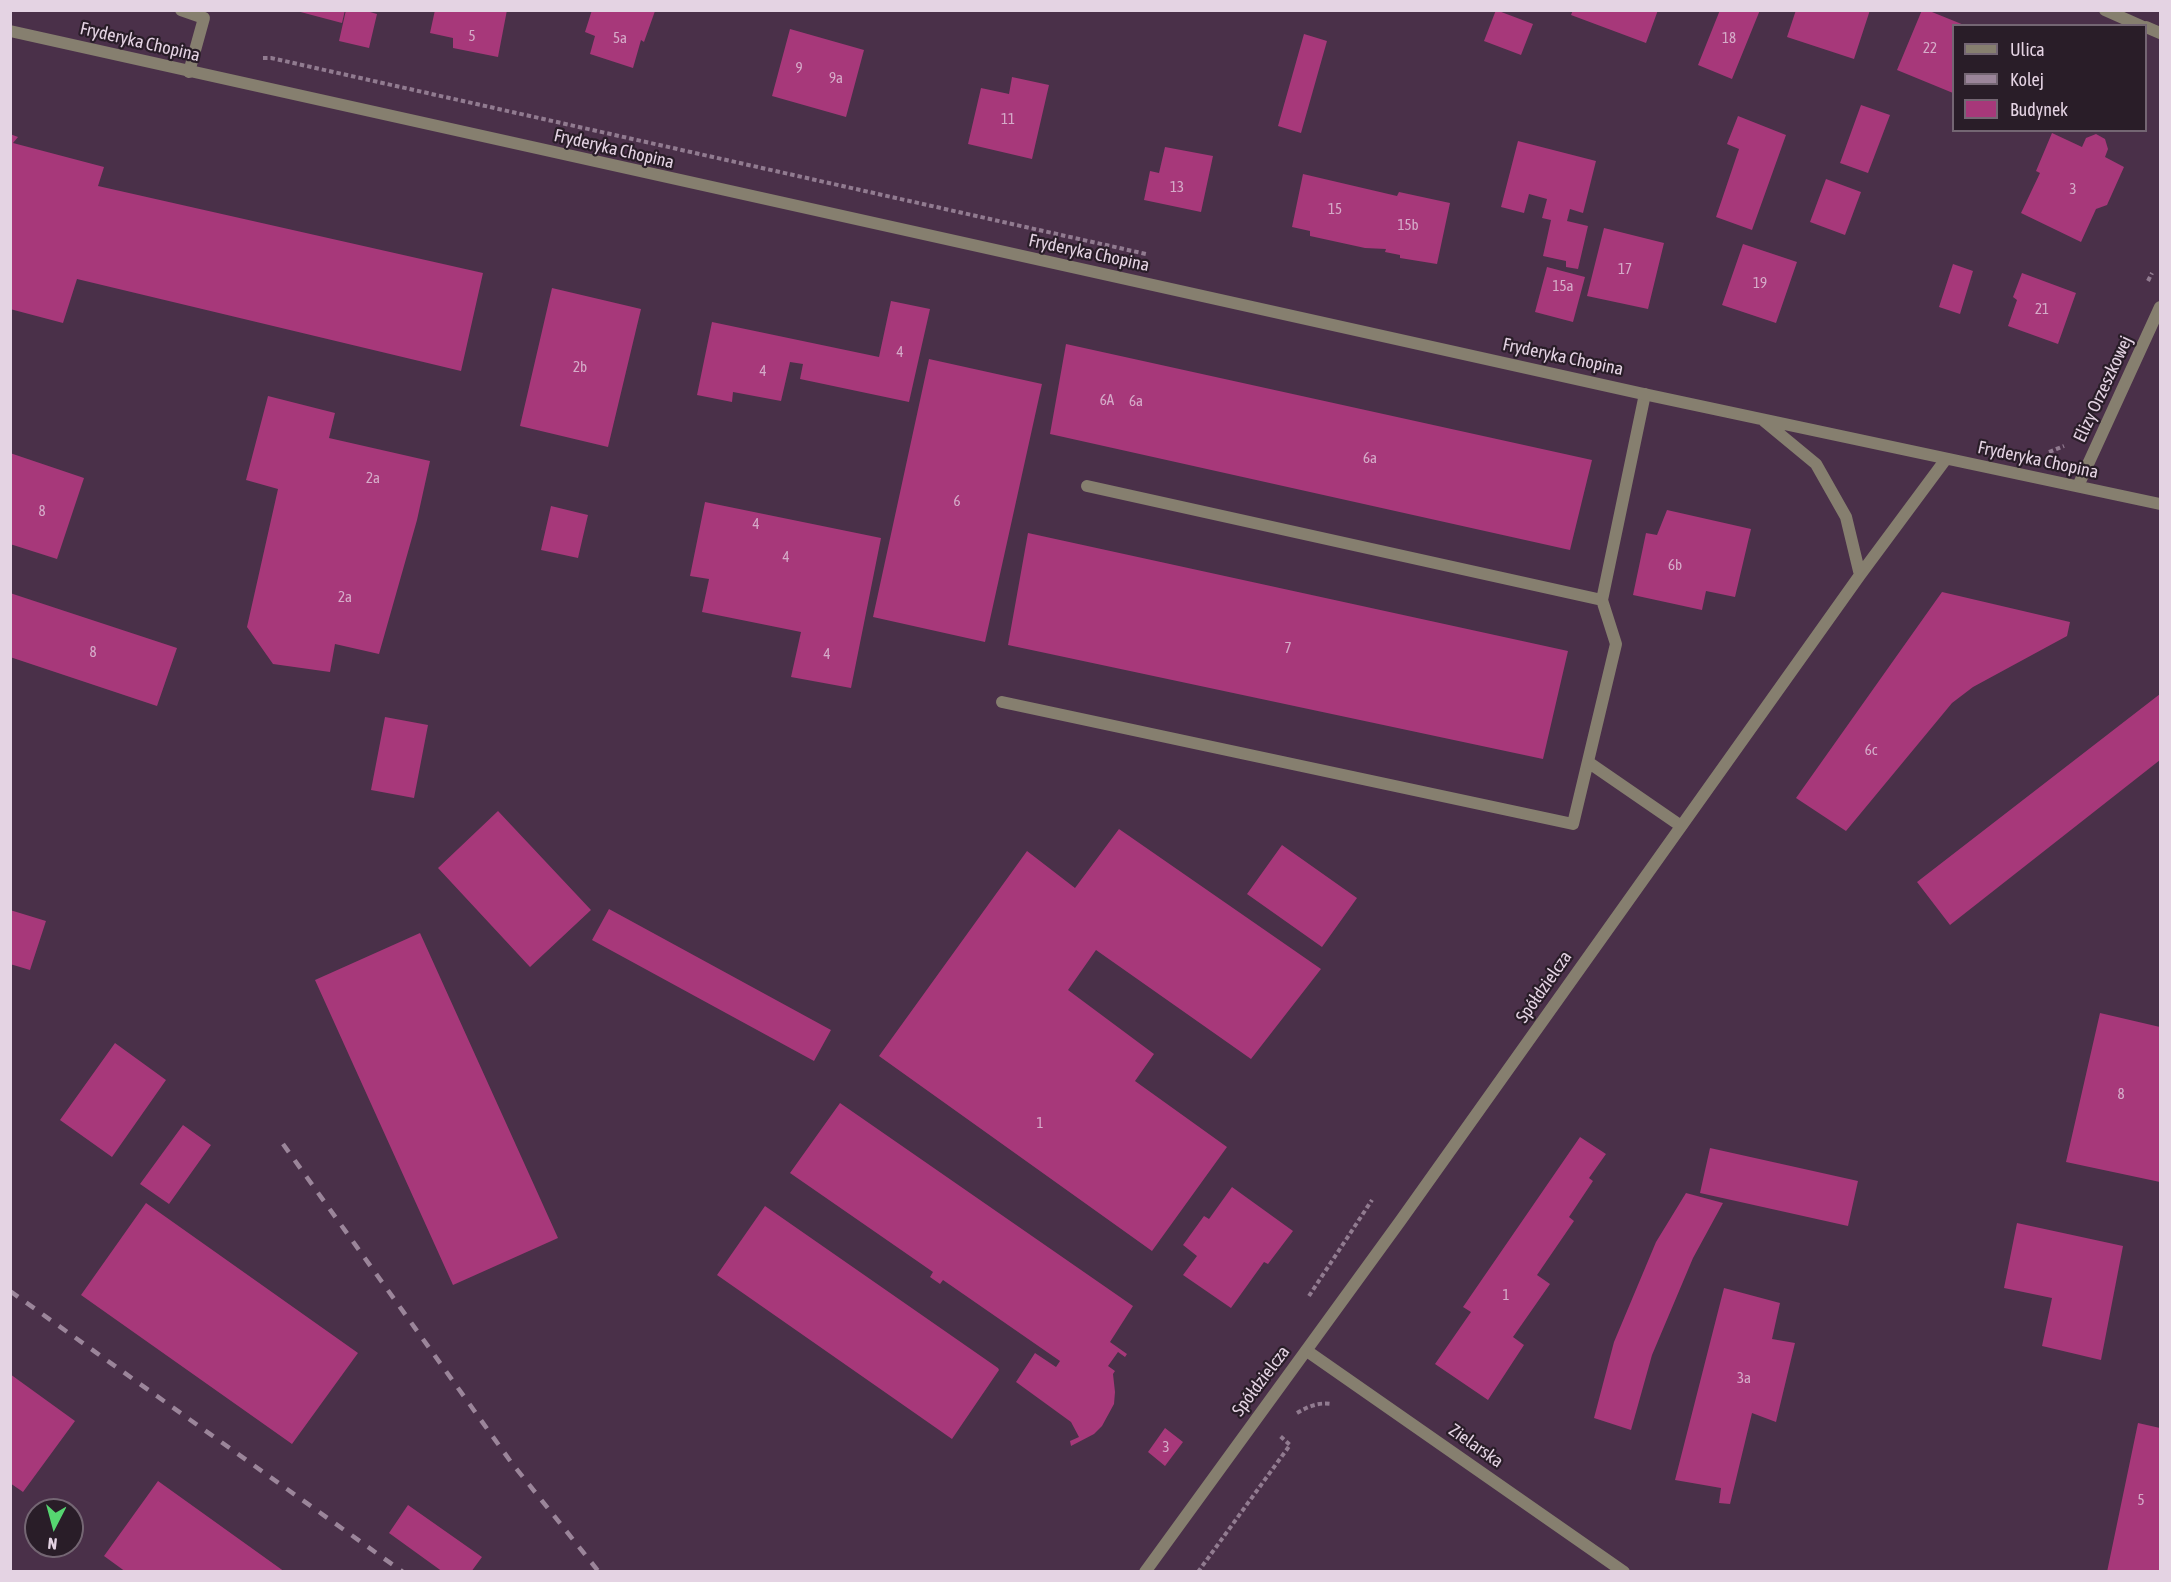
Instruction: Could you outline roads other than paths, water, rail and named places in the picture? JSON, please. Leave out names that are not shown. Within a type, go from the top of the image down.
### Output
[{"type":"street","points":[[181,10],[204,18],[189,72]]},
{"type":"street","points":[[2105,10],[2136,24]]},
{"type":"street","name":"Fryderyka Chopina","points":[[10,31],[610,166],[1763,420],[2160,504]]},
{"type":"street","name":"Elizy Orzeszkowej","points":[[2078,486],[2160,307]]},
{"type":"street","points":[[1002,702],[1573,824],[1616,644],[1602,600],[1645,394]]},
{"type":"street","points":[[1763,420],[1816,464],[1846,517],[1860,575]]},
{"type":"street","name":"Spółdzielcza","points":[[1145,1572],[1307,1351],[1860,575],[1946,459]]},
{"type":"street","points":[[1087,486],[1602,600]]},
{"type":"street","points":[[1588,762],[1681,826]]},
{"type":"street","name":"Zielarska","points":[[1307,1351],[1624,1572]]},
{"type":"railway","points":[[283,1144],[511,1462],[599,1572]]},
{"type":"railway","points":[[10,1291],[403,1572]]}]
